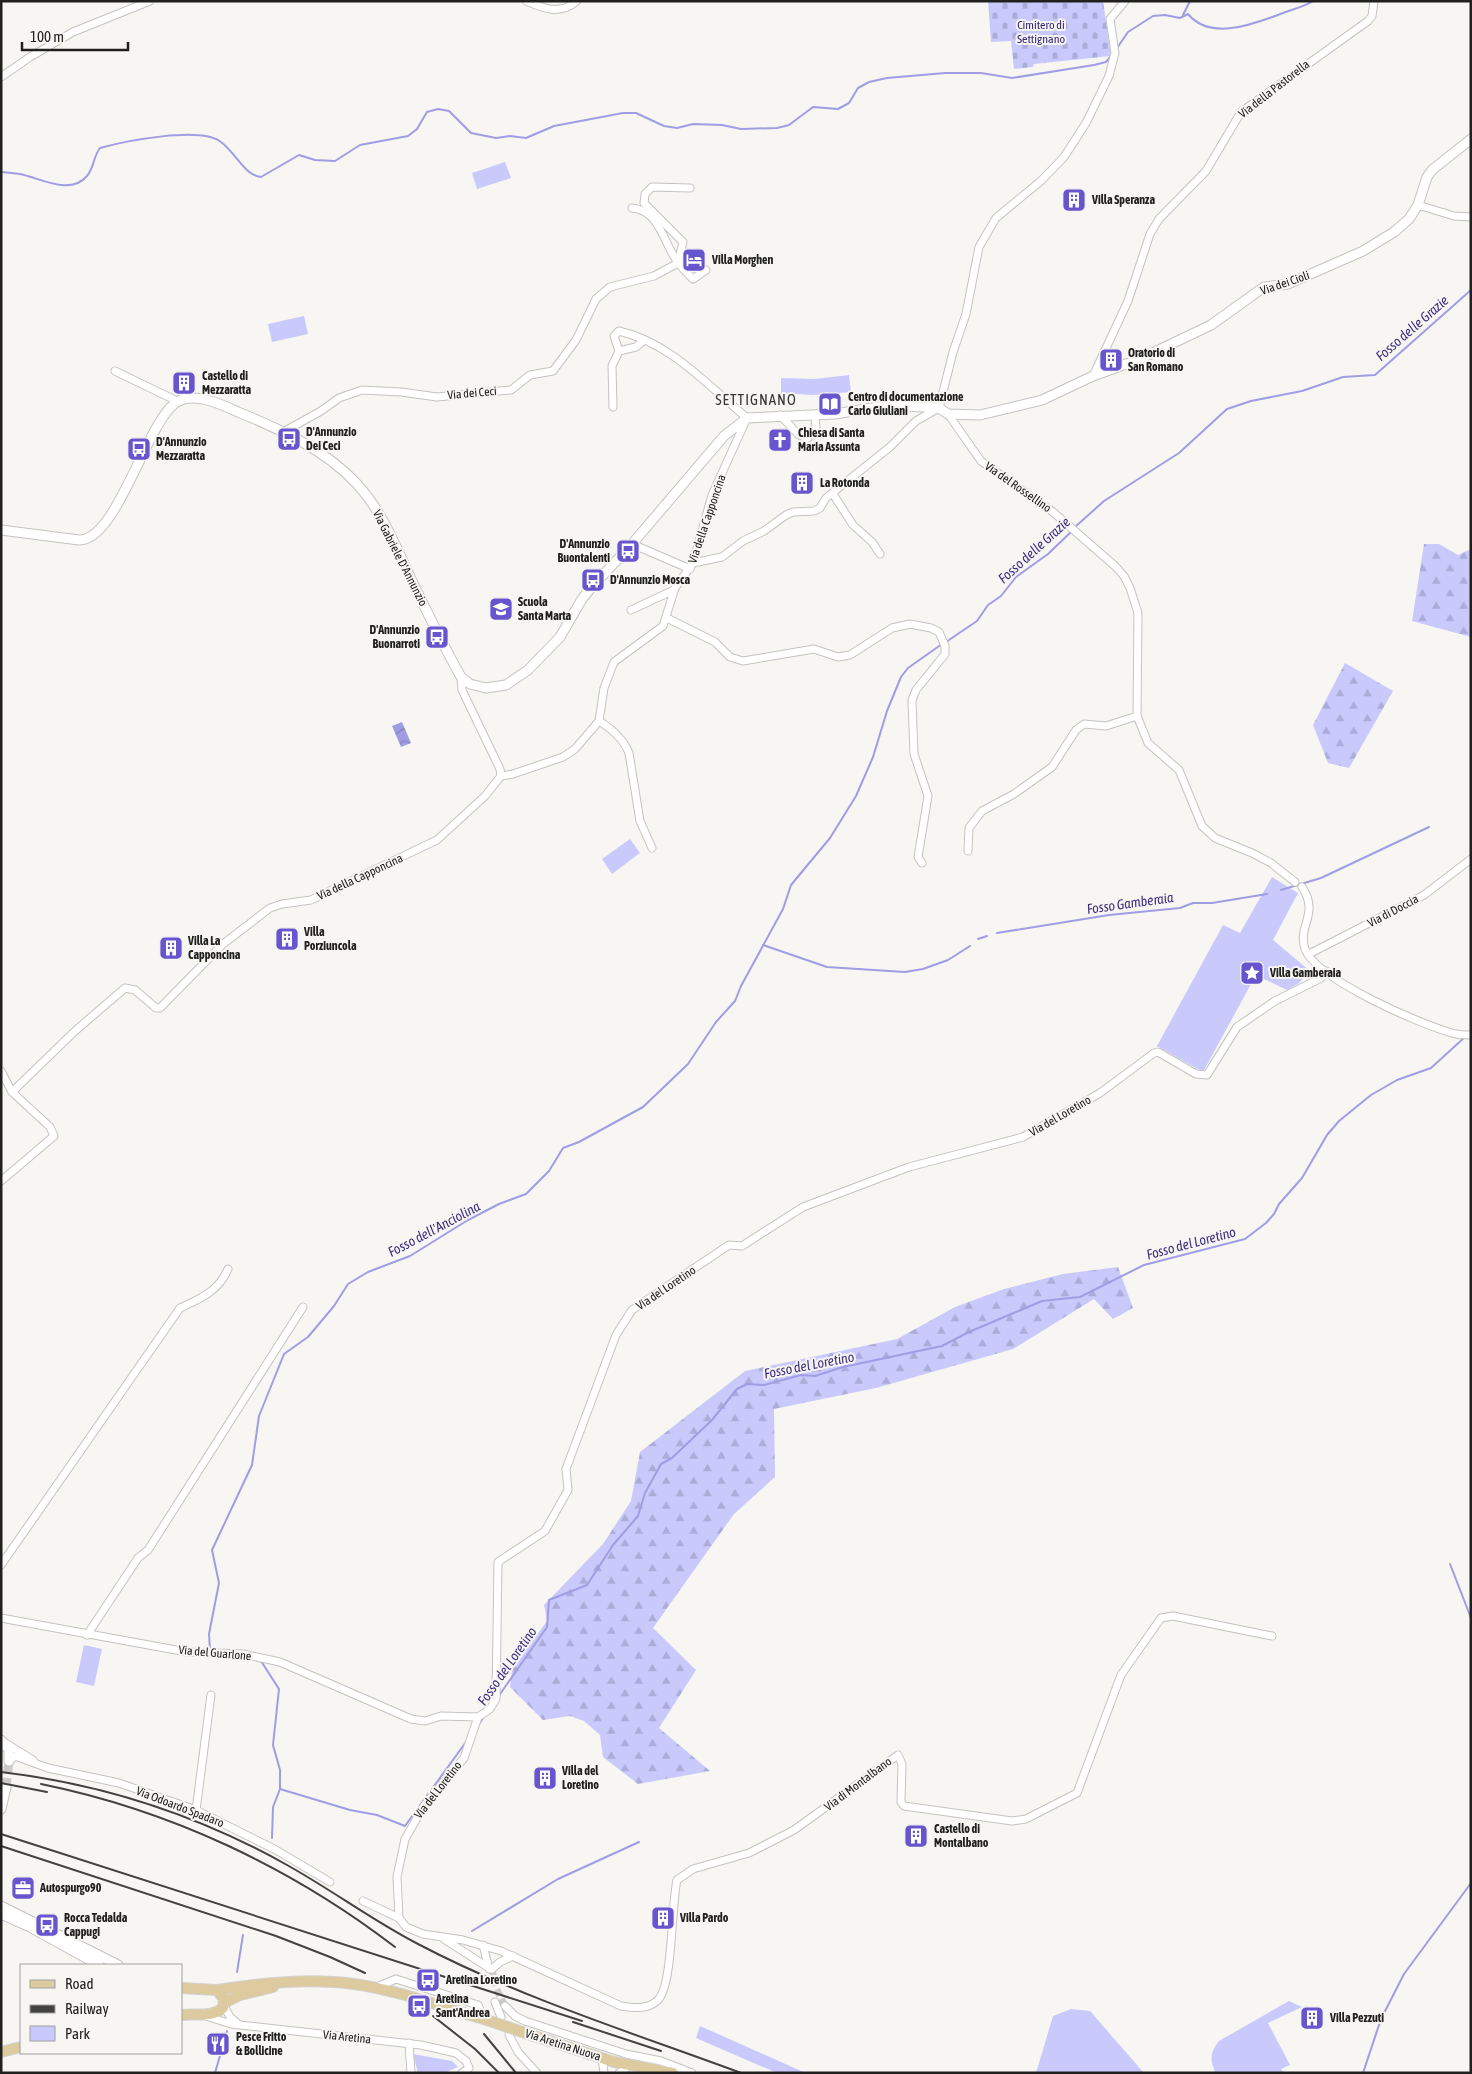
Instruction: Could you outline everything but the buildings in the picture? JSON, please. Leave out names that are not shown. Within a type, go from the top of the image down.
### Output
[{"type":"main road","name":"Via Aretina Nuova","points":[[182,1988],[216,1990],[252,1984],[326,1982],[374,1988],[484,2019],[629,2066],[673,2073]]},
{"type":"main road","name":"Via Aretina Nuova","points":[[203,2015],[216,2012],[224,2004],[240,1995],[286,1983]]},
{"type":"main road","points":[[216,1990],[223,1996],[224,2004]]},
{"type":"main road","points":[[182,2015],[203,2015]]},
{"type":"main road","points":[[1,2052],[20,2047]]},
{"type":"street","points":[[1,77],[30,57],[73,32],[150,1]]},
{"type":"street","points":[[526,1],[554,10],[565,9],[577,1]]},
{"type":"street","points":[[632,544],[691,566],[722,557],[743,541],[764,531],[786,515],[793,512],[814,511],[820,508],[826,498],[833,494],[916,421],[939,408],[953,352],[966,314],[979,247],[996,218],[1042,180],[1064,157],[1086,123],[1109,76],[1115,53],[1110,19],[1125,1]]},
{"type":"street","name":"Via della Pastorella","points":[[1093,376],[1128,301],[1150,234],[1159,219],[1206,170],[1241,112],[1368,21],[1372,16],[1374,1]]},
{"type":"street","name":"Via dei Cioli","points":[[948,414],[980,415],[1032,404],[1080,384],[1093,376],[1140,359],[1211,325],[1264,288],[1288,284],[1363,251],[1394,232],[1410,219],[1418,206],[1427,177],[1432,170],[1471,139]]},
{"type":"street","points":[[678,263],[683,242],[644,203],[645,194],[652,187],[690,188]]},
{"type":"street","points":[[1418,206],[1454,216],[1471,217]]},
{"type":"street","points":[[632,208],[643,209],[654,218],[678,263],[693,279],[706,270]]},
{"type":"street","name":"Via dei Ceci","points":[[283,432],[321,411],[339,398],[362,390],[401,392],[437,397],[511,390],[530,375],[553,370],[576,340],[596,299],[610,287],[654,276],[678,263]]},
{"type":"street","points":[[613,407],[612,366],[619,351],[614,336],[619,331],[635,335],[671,354],[747,418]]},
{"type":"street","points":[[619,351],[636,347],[644,340]]},
{"type":"street","points":[[1,530],[79,540],[93,536],[107,521],[158,426],[177,401],[115,371]]},
{"type":"street","name":"Via Gabriele D'Annunzio","points":[[177,401],[198,398],[208,400],[283,432],[338,467],[358,484],[384,522],[461,677]]},
{"type":"street","points":[[461,677],[470,684],[486,688],[506,685],[528,670],[560,638],[582,599],[632,544],[724,436],[747,418],[780,415],[818,415],[890,404],[939,408],[948,414]]},
{"type":"street","name":"Via del Rossellino","points":[[948,414],[981,461],[1053,512],[1124,576],[1134,598],[1138,613],[1137,716],[1148,743],[1178,770],[1202,826],[1215,838],[1252,852],[1271,863],[1299,884],[1310,904],[1305,935],[1308,954]]},
{"type":"street","points":[[780,415],[799,435],[808,438],[816,429],[818,415]]},
{"type":"street","name":"Via della Capponcina","points":[[599,720],[604,688],[611,666],[620,656],[659,630],[666,618],[674,590],[691,566],[712,494],[747,418]]},
{"type":"street","points":[[833,494],[853,525],[872,542],[880,554]]},
{"type":"street","name":"Via della Capponcina","points":[[630,610],[674,590]]},
{"type":"street","points":[[666,618],[715,642],[730,657],[742,661],[814,649],[838,657],[850,655],[892,628],[910,624],[931,628],[939,632],[944,643],[945,654],[940,663],[916,690],[912,700],[914,754],[928,796],[918,857],[922,863]]},
{"type":"street","points":[[461,677],[462,690],[500,769],[501,776],[513,774],[563,757],[575,749],[599,720],[611,728],[626,744],[629,752],[637,809],[652,848]]},
{"type":"street","points":[[968,851],[969,828],[982,811],[1014,794],[1052,767],[1076,730],[1084,724],[1106,726],[1137,716]]},
{"type":"street","name":"Via della Capponcina","points":[[12,1092],[75,1031],[125,988],[136,990],[152,1005],[160,1008],[223,944],[270,908],[282,904],[311,900],[437,840],[485,796],[501,776]]},
{"type":"street","name":"Via di Doccia","points":[[1308,954],[1424,895],[1471,859]]},
{"type":"street","points":[[1308,954],[1326,971],[1366,997],[1399,1014],[1453,1034],[1471,1035]]},
{"type":"street","name":"Via del Loretino","points":[[399,1918],[397,1877],[405,1840],[424,1806],[464,1758],[478,1716],[490,1709],[496,1698],[498,1689],[498,1562],[545,1531],[568,1490],[566,1469],[616,1334],[632,1310],[729,1245],[742,1246],[803,1208],[909,1167],[1023,1137],[1100,1093],[1154,1053],[1158,1052],[1196,1074],[1206,1075],[1237,1027],[1275,1002],[1321,978],[1326,971]]},
{"type":"street","points":[[1,1071],[12,1092],[50,1128],[54,1136],[1,1181]]},
{"type":"street","points":[[1,1565],[180,1308],[208,1295],[223,1281],[228,1269]]},
{"type":"street","points":[[87,1635],[138,1558],[148,1550],[302,1307]]},
{"type":"street","name":"Via di Montalbano","points":[[501,1951],[621,2006],[636,2008],[649,2005],[657,2001],[667,1984],[677,1880],[693,1869],[749,1853],[794,1830],[898,1755],[902,1764],[900,1802],[904,1806],[1012,1821],[1026,1819],[1077,1793],[1121,1675],[1160,1618],[1174,1616],[1272,1636]]},
{"type":"street","name":"Via del Guarlone","points":[[1,1618],[186,1652],[243,1654],[280,1662],[411,1719],[425,1721],[441,1716],[478,1716]]},
{"type":"street","points":[[196,1810],[211,1695]]},
{"type":"street","points":[[2,1742],[9,1750],[9,1762]]},
{"type":"street","name":"Via Odoardo Spadaro","points":[[2,1742],[48,1768]]},
{"type":"street","name":"Via Odoardo Spadaro","points":[[9,1762],[15,1756],[48,1768],[119,1783],[196,1810],[276,1850],[330,1882]]},
{"type":"street","points":[[1,1809],[6,1787]]},
{"type":"street","points":[[363,1902],[399,1918],[406,1927],[423,1934],[483,1945],[501,1951],[490,1969]]},
{"type":"street","points":[[1,1906],[116,1964]]},
{"type":"street","points":[[1,1914],[30,1927],[97,1964]]},
{"type":"street","points":[[439,1936],[490,1969]]},
{"type":"street","points":[[483,1945],[490,1969]]},
{"type":"street","points":[[490,1969],[513,1956]]},
{"type":"street","points":[[495,2002],[501,2017]]},
{"type":"street","points":[[224,2004],[230,2017],[238,2024]]},
{"type":"street","points":[[505,2006],[515,2016],[526,2021],[620,2052],[661,2061],[692,2073]]},
{"type":"street","name":"Via Aretina","points":[[203,2015],[223,2022],[409,2043],[456,2053],[464,2058],[469,2066],[462,2073]]},
{"type":"street","points":[[509,2035],[518,2052],[537,2073]]},
{"type":"street","points":[[409,2043],[411,2073]]},
{"type":"street","points":[[602,2058],[604,2073]]},
{"type":"street","points":[[619,2073],[629,2066]]},
{"type":"green space","name":"Cimitero di Settignano","points":[[988,1],[1103,1],[1111,56],[1034,64],[1033,67],[1014,69],[1011,41],[991,42]]},
{"type":"green space","points":[[505,162],[511,178],[477,189],[472,173]]},
{"type":"green space","points":[[304,316],[308,334],[272,342],[268,324]]},
{"type":"green space","points":[[849,375],[851,392],[813,395],[781,393],[781,378],[815,379]]},
{"type":"green space","points":[[1424,544],[1439,544],[1458,555],[1471,549],[1471,637],[1412,621]]},
{"type":"green space","points":[[1345,663],[1393,691],[1349,768],[1328,763],[1313,725]]},
{"type":"green space","points":[[630,839],[640,853],[612,874],[602,859]]},
{"type":"green space","name":"Villa Gamberaia","points":[[1272,877],[1298,893],[1273,940],[1310,971],[1298,984],[1287,990],[1256,975],[1203,1072],[1157,1046],[1223,925],[1240,933]]},
{"type":"green space","points":[[1118,1267],[1133,1308],[1113,1319],[1094,1299],[1013,1349],[876,1388],[774,1409],[775,1477],[734,1514],[653,1628],[696,1670],[659,1728],[710,1771],[638,1784],[603,1757],[600,1735],[584,1721],[570,1716],[543,1720],[510,1687],[512,1669],[547,1621],[544,1605],[603,1544],[631,1501],[640,1452],[745,1371],[897,1339],[955,1307],[1004,1289],[1063,1274]]},
{"type":"green space","points":[[84,1645],[102,1649],[94,1686],[76,1682]]},
{"type":"green space","points":[[1289,2001],[1302,2007],[1268,2023],[1290,2065],[1281,2069],[1284,2073],[1213,2073],[1215,2071],[1212,2055],[1219,2041]]},
{"type":"green space","points":[[1071,2009],[1090,2011],[1144,2073],[1036,2073],[1053,2016]]},
{"type":"green space","points":[[700,2026],[806,2073],[777,2073],[696,2038]]},
{"type":"green space","points":[[413,2054],[452,2061],[458,2067],[444,2073],[418,2073]]},
{"type":"water","points":[[402,722],[411,743],[401,747],[392,726]]},
{"type":"waterway","points":[[1183,15],[1190,1]]},
{"type":"waterway","points":[[1117,48],[1128,32],[1153,16],[1165,15],[1180,18],[1188,14],[1198,22],[1209,27],[1221,29],[1234,28],[1260,21],[1313,1]]},
{"type":"waterway","points":[[1,172],[21,174],[49,183],[73,185],[81,182],[87,176],[100,148],[162,136],[197,135],[211,137],[221,142],[245,168],[261,177],[299,155],[315,160],[335,161],[360,145],[408,136],[417,129],[427,112],[438,109],[449,111],[471,133],[496,138],[510,136],[526,138],[554,126],[623,113],[636,113],[664,126],[677,128],[693,124],[722,125],[741,129],[777,128],[789,125],[813,107],[838,109],[849,103],[858,88],[869,82],[887,78],[945,73],[981,73],[1012,78],[1094,65],[1106,62],[1111,56]]},
{"type":"waterway","name":"Fosso delle Grazie","points":[[1075,527],[1104,501],[1179,453],[1227,409],[1251,401],[1302,391],[1343,377],[1375,375],[1471,290]]},
{"type":"waterway","name":"Fosso delle Grazie","points":[[946,642],[977,621],[988,605],[1001,596],[1016,577],[1048,554],[1072,531]]},
{"type":"waterway","name":"Fosso dell'Anciolina","points":[[210,1650],[209,1634],[219,1583],[212,1550],[252,1465],[259,1416],[284,1354],[308,1337],[334,1306],[348,1284],[368,1272],[410,1256],[468,1220],[499,1204],[526,1194],[549,1171],[563,1148],[579,1142],[643,1107],[688,1064],[716,1022],[735,1001],[741,986],[783,909],[791,885],[830,838],[856,796],[873,757],[887,711],[901,677],[908,668],[942,644]]},
{"type":"waterway","name":"Fosso Gamberaia","points":[[1281,890],[1321,878],[1429,827]]},
{"type":"waterway","name":"Fosso Gamberaia","points":[[997,933],[1109,915],[1180,908],[1193,903],[1212,903],[1267,894]]},
{"type":"waterway","name":"Fosso Gamberaia","points":[[978,939],[987,936]]},
{"type":"waterway","name":"Fosso Gamberaia","points":[[763,945],[827,967],[905,972],[923,969],[948,960],[970,946]]},
{"type":"waterway","name":"Fosso del Loretino","points":[[498,1697],[547,1627],[549,1600],[587,1585],[613,1545],[638,1516],[645,1493],[661,1464],[672,1458],[712,1420],[737,1389],[747,1384],[764,1385],[801,1375],[815,1376],[843,1367],[942,1346],[969,1332],[1042,1301],[1080,1297],[1144,1265],[1245,1239],[1266,1223],[1274,1214],[1279,1204],[1302,1178],[1327,1135],[1339,1121],[1371,1095],[1397,1080],[1431,1068],[1465,1037]]},
{"type":"waterway","points":[[1450,1564],[1471,1618]]},
{"type":"waterway","name":"Fosso dell'Anciolina","points":[[261,1661],[279,1689],[273,1745],[280,1770],[280,1789],[273,1807],[272,1838]]},
{"type":"waterway","name":"Fosso del Loretino","points":[[479,1724],[485,1715]]},
{"type":"waterway","name":"Fosso del Loretino","points":[[280,1789],[350,1810],[377,1815],[405,1826],[466,1742]]},
{"type":"waterway","points":[[472,1931],[558,1879],[639,1842]]},
{"type":"waterway","points":[[1363,2073],[1381,2019],[1404,1974],[1471,1883]]},
{"type":"waterway","name":"Fosso dell'Anciolina","points":[[237,1972],[243,1935]]},
{"type":"waterway","name":"Fosso dell'Anciolina","points":[[215,2073],[227,2031]]},
{"type":"tunnel","points":[[6,1787],[9,1761]]},
{"type":"tunnel","points":[[492,1969],[496,1988],[505,2006]]},
{"type":"railway","points":[[1,1772],[39,1777],[113,1794],[149,1804],[219,1831],[287,1865],[401,1935],[457,1963],[578,2014],[741,2073]]},
{"type":"railway","points":[[1,1783],[47,1792]]},
{"type":"railway","points":[[41,1784],[89,1795],[136,1809],[227,1845],[314,1891],[395,1947]]},
{"type":"railway","points":[[1,1834],[582,2021]]},
{"type":"railway","points":[[1,1846],[276,1936],[365,1973]]},
{"type":"railway","points":[[433,2016],[475,2049],[499,2073]]},
{"type":"railway","points":[[573,2022],[661,2051]]},
{"type":"railway","points":[[484,2034],[516,2073]]},
{"type":"place","name":"Villa Speranza","points":[[1074,200]]},
{"type":"place","name":"Villa Morghen","points":[[694,260]]},
{"type":"place","name":"Oratorio di San Romano","points":[[1111,360]]},
{"type":"place","name":"Castello di Mezzaratta","points":[[184,383]]},
{"type":"place","name":"Centro di documentazione Carlo Giuliani","points":[[830,404]]},
{"type":"place","name":"D'Annunzio Dei Ceci","points":[[289,439]]},
{"type":"place","name":"Chiesa di Santa Maria Assunta","points":[[780,440]]},
{"type":"place","name":"D'Annunzio Mezzaratta","points":[[139,449]]},
{"type":"place","name":"La Rotonda","points":[[802,483]]},
{"type":"place","name":"D'Annunzio Buontalenti","points":[[628,551]]},
{"type":"place","name":"D'Annunzio Mosca","points":[[593,580]]},
{"type":"place","name":"Scuola Santa Marta","points":[[501,609]]},
{"type":"place","name":"D'Annunzio Buonarroti","points":[[437,637]]},
{"type":"place","name":"Villa Porziuncola","points":[[287,939]]},
{"type":"place","name":"Villa La Capponcina","points":[[171,948]]},
{"type":"place","name":"Villa Gamberaia","points":[[1252,973]]},
{"type":"place","name":"Villa del Loretino","points":[[545,1778]]},
{"type":"place","name":"Castello di Montalbano","points":[[916,1836]]},
{"type":"place","name":"Autospurgo90","points":[[23,1888]]},
{"type":"place","name":"Villa Pardo","points":[[663,1918]]},
{"type":"place","name":"Rocca Tedalda Cappugi","points":[[47,1925]]},
{"type":"place","name":"Aretina Loretino","points":[[428,1980]]},
{"type":"place","name":"Aretina Sant'Andrea","points":[[419,2006]]},
{"type":"place","name":"Villa Pezzuti","points":[[1312,2018]]},
{"type":"place","name":"Pesce Fritto & Bollicine","points":[[218,2044]]},
{"type":"district","name":"SETTIGNANO","points":[[756,399]]}]
